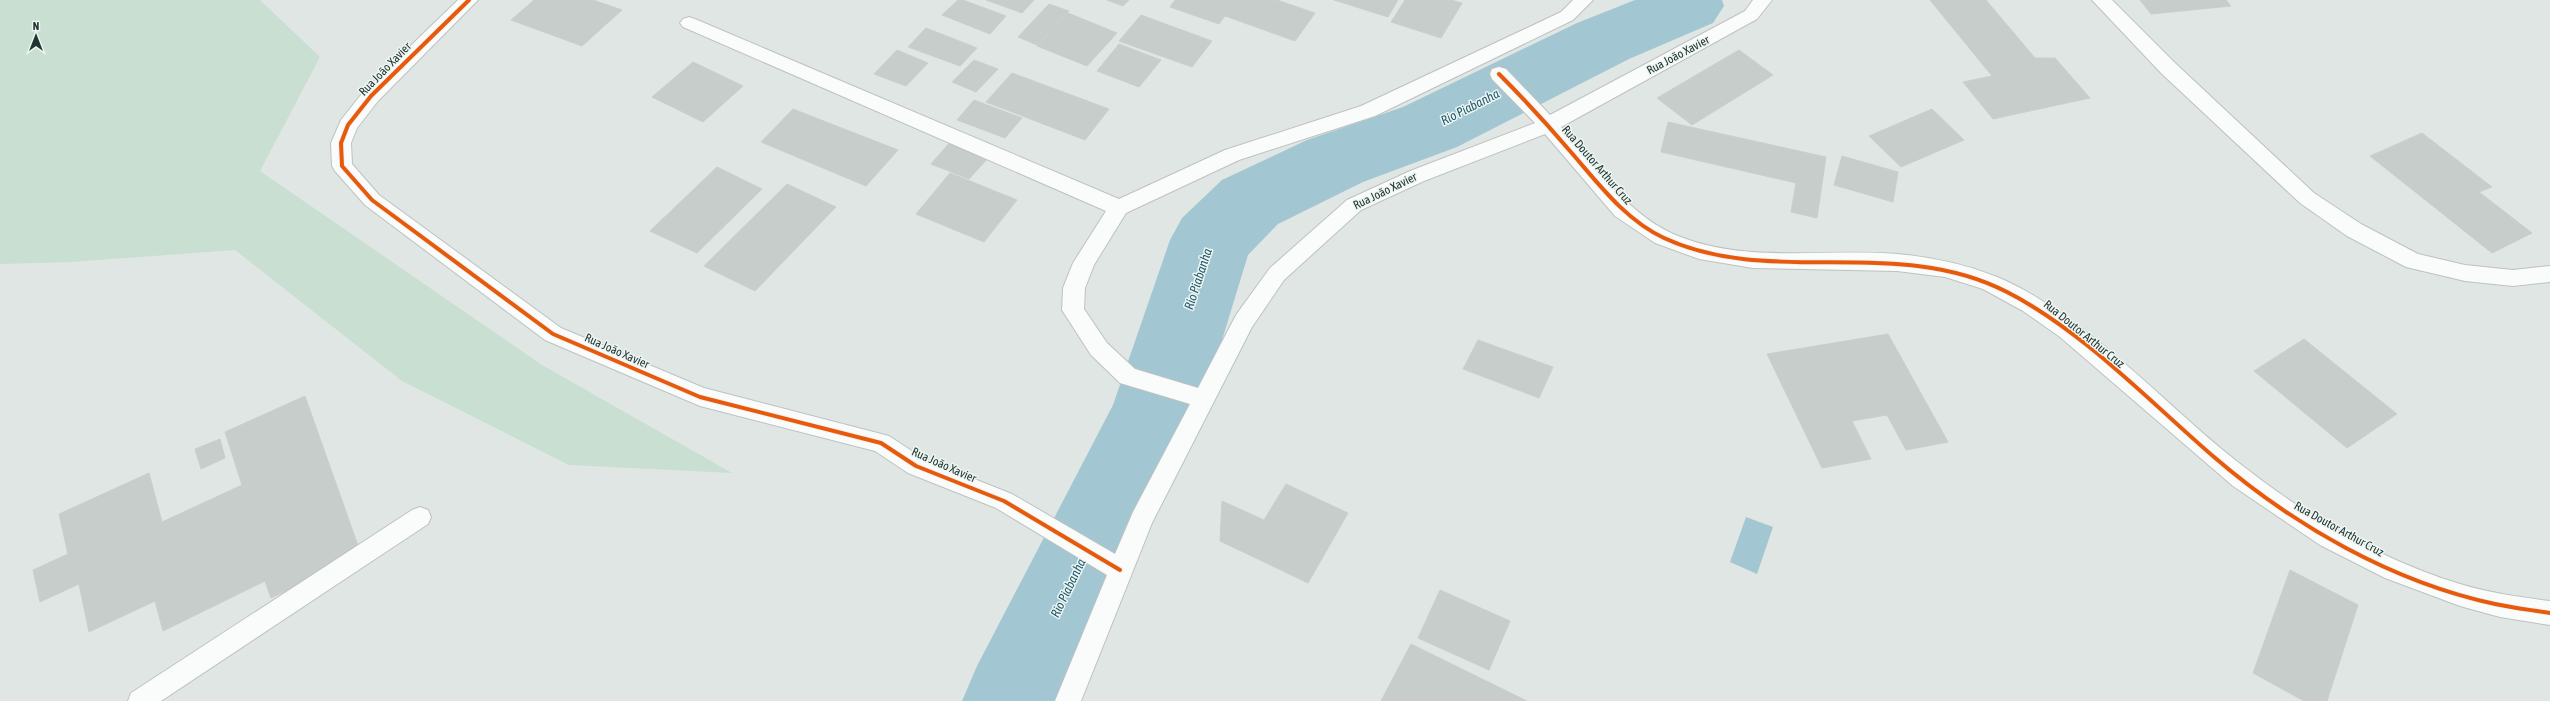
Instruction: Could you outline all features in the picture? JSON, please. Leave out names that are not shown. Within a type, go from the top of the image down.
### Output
[{"type":"street","name":"Rua João Xavier","points":[[470,0],[371,96],[348,125],[341,143],[342,166],[372,200],[553,334],[700,397],[881,443],[916,466],[1004,501],[1118,570]]},
{"type":"street","points":[[1204,399],[1128,376],[1100,349],[1073,310],[1074,288],[1084,263],[1119,208],[1232,155],[1368,111],[1567,16],[1584,0]]},
{"type":"street","name":"Rua João Xavier","points":[[1068,701],[1118,570],[1141,520],[1244,321],[1277,274],[1349,209],[1751,15],[1763,0]]},
{"type":"street","points":[[2101,0],[2168,68],[2307,198],[2354,230],[2413,261],[2458,271],[2513,278],[2550,274]]},
{"type":"street","points":[[689,23],[1119,208]]},
{"type":"street","name":"Rua Doutor Arthur Cruz","points":[[1499,74],[1541,117],[1622,210],[1638,224],[1678,246],[1712,256],[1748,261],[1871,260],[1928,266],[1956,271],[1989,282],[2037,307],[2190,434],[2240,478],[2295,517],[2362,555],[2416,579],[2493,604],[2550,613]]},
{"type":"lane","points":[[140,701],[420,517]]},
{"type":"green space","points":[[0,0],[260,0],[320,57],[260,171],[542,365],[732,473],[569,465],[402,381],[235,250],[72,262],[0,264]]},
{"type":"water","points":[[1746,517],[1773,527],[1757,574],[1730,562]]},
{"type":"building","points":[[534,0],[593,0],[622,10],[582,46],[511,20]]},
{"type":"building","points":[[958,0],[963,0],[1006,16],[990,34],[942,15]]},
{"type":"building","points":[[986,0],[1034,0],[1022,13]]},
{"type":"building","points":[[1107,0],[1129,0],[1123,6]]},
{"type":"building","points":[[1175,0],[1277,0],[1315,13],[1295,41],[1225,16],[1219,24],[1170,7]]},
{"type":"building","points":[[1334,0],[1398,0],[1388,17]]},
{"type":"building","points":[[1405,0],[1451,0],[1462,3],[1441,38],[1391,22]]},
{"type":"building","points":[[1930,0],[1986,0],[2035,58],[2055,58],[2090,98],[1993,119],[1963,82],[1992,76]]},
{"type":"building","points":[[2140,0],[2226,0],[2231,6],[2151,14]]},
{"type":"building","points":[[1049,4],[1069,11],[1037,45],[1018,37]]},
{"type":"building","points":[[1068,13],[1117,33],[1087,66],[1037,46]]},
{"type":"building","points":[[1141,15],[1212,41],[1192,67],[1119,41]]},
{"type":"building","points":[[926,28],[977,48],[960,66],[908,47]]},
{"type":"building","points":[[1119,44],[1161,60],[1139,87],[1097,71]]},
{"type":"building","points":[[897,50],[928,63],[906,86],[874,74]]},
{"type":"building","points":[[1739,50],[1773,75],[1692,125],[1657,98]]},
{"type":"building","points":[[974,60],[998,69],[976,92],[952,82]]},
{"type":"building","points":[[693,62],[743,86],[703,122],[652,97]]},
{"type":"building","points":[[1012,73],[1109,109],[1085,140],[986,102]]},
{"type":"building","points":[[974,100],[1022,118],[1005,138],[957,120]]},
{"type":"building","points":[[793,109],[898,150],[866,186],[761,142]]},
{"type":"building","points":[[1932,109],[1964,140],[1901,167],[1869,136]]},
{"type":"building","points":[[1668,122],[1826,157],[1817,218],[1791,212],[1796,183],[1661,152]]},
{"type":"building","points":[[2422,133],[2492,187],[2479,192],[2532,233],[2492,253],[2370,156]]},
{"type":"building","points":[[951,141],[989,157],[969,179],[931,164]]},
{"type":"building","points":[[1842,156],[1898,172],[1893,202],[1834,185]]},
{"type":"building","points":[[717,167],[762,189],[697,253],[650,231]]},
{"type":"building","points":[[950,173],[1017,200],[984,242],[916,214]]},
{"type":"building","points":[[787,184],[836,207],[755,291],[704,266]]},
{"type":"building","points":[[1888,334],[1948,442],[1906,450],[1887,415],[1852,421],[1871,459],[1822,468],[1767,354]]},
{"type":"building","points":[[2304,339],[2397,414],[2347,448],[2254,371]]},
{"type":"building","points":[[1478,340],[1553,367],[1539,398],[1463,369]]},
{"type":"building","points":[[305,396],[361,554],[271,598],[265,581],[163,631],[155,601],[89,632],[79,584],[40,602],[33,570],[68,554],[59,514],[149,473],[162,522],[242,485],[225,432]]},
{"type":"building","points":[[220,439],[225,458],[201,469],[195,449]]},
{"type":"building","points":[[1286,484],[1348,513],[1308,583],[1220,541],[1222,501],[1264,520]]},
{"type":"building","points":[[2290,570],[2358,605],[2327,701],[2304,701],[2253,673]]},
{"type":"building","points":[[1440,590],[1510,621],[1489,670],[1418,638]]},
{"type":"building","points":[[1411,644],[1527,701],[1381,701]]},
{"type":"waterway","name":"Rio Piabanha","points":[[1013,701],[1156,409],[1211,240],[1250,202],[1335,161],[1430,127],[1603,41],[1688,6],[1686,0]]},
{"type":"cycle path","points":[[469,0],[371,96],[348,125],[341,143],[342,166],[372,200],[553,334],[700,397],[881,443],[916,466],[1004,501],[1120,570]]},
{"type":"cycle path","points":[[1499,74],[1534,109],[1622,210],[1663,238],[1706,253],[1753,260],[1800,262],[1897,262],[1945,268],[1990,283],[2011,293],[2067,331],[2241,479],[2268,499],[2329,537],[2393,570],[2427,584],[2493,604],[2550,613]]}]
